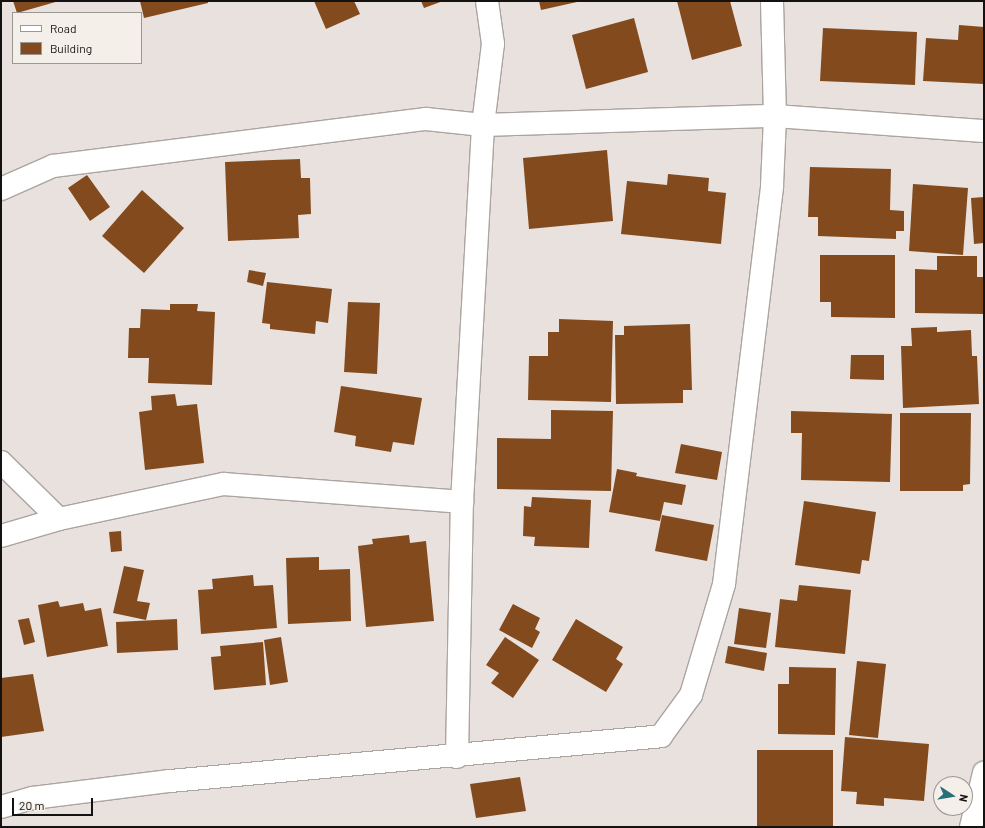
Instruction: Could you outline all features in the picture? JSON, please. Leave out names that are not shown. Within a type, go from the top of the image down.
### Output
[{"type":"street","points":[[457,757],[462,502],[483,125],[493,44],[487,1]]},
{"type":"street","points":[[1,807],[33,798],[170,781],[296,768],[457,757],[661,736],[691,695],[724,584],[772,186],[775,116],[772,1]]},
{"type":"street","points":[[1,189],[53,166],[426,119],[483,125],[775,116],[984,131]]},
{"type":"street","points":[[1,462],[60,519]]},
{"type":"street","points":[[1,536],[60,519],[224,484],[462,502]]},
{"type":"street","points":[[971,827],[984,773]]},
{"type":"building","points":[[13,1],[59,1],[20,12],[17,12]]},
{"type":"building","points":[[140,1],[208,1],[208,3],[144,18]]},
{"type":"building","points":[[314,1],[354,1],[360,14],[326,29]]},
{"type":"building","points":[[421,1],[443,1],[424,8]]},
{"type":"building","points":[[539,1],[577,1],[577,2],[541,10]]},
{"type":"building","points":[[677,1],[730,1],[742,46],[692,60]]},
{"type":"building","points":[[634,18],[648,72],[586,89],[572,35]]},
{"type":"building","points":[[959,25],[984,27],[984,84],[923,81],[926,38],[958,40]]},
{"type":"building","points":[[823,28],[917,32],[915,85],[820,81]]},
{"type":"building","points":[[607,150],[613,221],[529,229],[523,158]]},
{"type":"building","points":[[300,159],[301,178],[310,178],[311,214],[298,215],[299,238],[228,241],[225,162]]},
{"type":"building","points":[[810,167],[891,169],[890,210],[904,211],[904,231],[896,231],[896,239],[818,236],[818,217],[808,217]]},
{"type":"building","points":[[668,174],[709,178],[708,191],[726,193],[721,244],[621,234],[627,181],[667,185]]},
{"type":"building","points":[[87,175],[110,207],[90,221],[68,188]]},
{"type":"building","points":[[913,184],[968,188],[963,255],[909,251]]},
{"type":"building","points":[[142,190],[184,228],[144,273],[102,236]]},
{"type":"building","points":[[984,197],[984,243],[974,244],[971,198]]},
{"type":"building","points":[[820,255],[895,255],[895,318],[831,317],[831,302],[820,302]]},
{"type":"building","points":[[937,256],[977,256],[977,277],[984,277],[984,314],[915,313],[915,269],[937,270]]},
{"type":"building","points":[[249,270],[266,273],[263,286],[247,282]]},
{"type":"building","points":[[267,282],[332,289],[328,323],[316,321],[315,334],[270,329],[270,324],[262,323]]},
{"type":"building","points":[[348,302],[380,303],[377,374],[344,372]]},
{"type":"building","points":[[170,304],[198,304],[197,311],[215,312],[212,385],[148,383],[149,358],[128,358],[129,328],[140,328],[141,309],[170,310]]},
{"type":"building","points":[[559,319],[613,321],[611,402],[528,400],[529,356],[548,356],[548,332],[559,332]]},
{"type":"building","points":[[690,324],[692,390],[683,390],[683,403],[616,404],[615,335],[624,335],[624,326]]},
{"type":"building","points":[[937,327],[937,332],[971,330],[972,356],[977,356],[979,404],[903,408],[901,346],[912,346],[911,328]]},
{"type":"building","points":[[851,355],[884,355],[884,380],[850,379]]},
{"type":"building","points":[[341,386],[422,398],[414,445],[393,442],[391,452],[355,446],[356,436],[334,432]]},
{"type":"building","points":[[175,394],[177,406],[197,404],[204,463],[145,470],[139,412],[152,410],[151,396]]},
{"type":"building","points":[[551,410],[613,411],[611,491],[497,489],[497,438],[551,439]]},
{"type":"building","points":[[791,411],[892,414],[890,482],[801,480],[802,433],[791,433]]},
{"type":"building","points":[[900,413],[971,413],[970,484],[963,485],[963,491],[900,491]]},
{"type":"building","points":[[681,444],[722,452],[717,480],[675,473]]},
{"type":"building","points":[[617,469],[637,473],[636,476],[686,485],[682,505],[664,502],[660,521],[609,512]]},
{"type":"building","points":[[532,497],[591,500],[589,548],[534,546],[535,537],[523,536],[524,506],[531,507]]},
{"type":"building","points":[[804,501],[876,512],[869,561],[862,560],[860,574],[795,565]]},
{"type":"building","points":[[662,515],[714,525],[707,561],[655,551]]},
{"type":"building","points":[[121,531],[122,551],[111,552],[109,532]]},
{"type":"building","points":[[409,535],[410,543],[426,541],[434,621],[366,627],[358,546],[373,544],[372,539]]},
{"type":"building","points":[[319,557],[319,570],[350,569],[351,621],[288,624],[286,558]]},
{"type":"building","points":[[124,566],[144,570],[137,601],[150,603],[146,620],[113,613]]},
{"type":"building","points":[[253,575],[254,586],[273,585],[277,628],[201,634],[198,590],[213,589],[212,579]]},
{"type":"building","points":[[799,585],[851,590],[845,654],[775,647],[780,599],[797,601]]},
{"type":"building","points":[[58,601],[60,607],[83,603],[85,611],[101,608],[108,646],[47,657],[38,605]]},
{"type":"building","points":[[513,604],[540,618],[535,629],[540,632],[532,648],[499,630]]},
{"type":"building","points":[[739,608],[771,613],[766,648],[734,644]]},
{"type":"building","points":[[29,618],[35,642],[24,645],[18,620]]},
{"type":"building","points":[[177,619],[178,650],[117,653],[116,622]]},
{"type":"building","points":[[576,619],[623,647],[616,659],[623,664],[606,692],[552,660]]},
{"type":"building","points":[[281,637],[288,682],[270,685],[264,640]]},
{"type":"building","points":[[505,637],[539,660],[513,698],[491,683],[499,673],[486,665]]},
{"type":"building","points":[[263,642],[266,685],[214,690],[211,657],[221,656],[220,646]]},
{"type":"building","points":[[728,646],[767,653],[764,671],[725,663]]},
{"type":"building","points":[[857,661],[886,664],[878,738],[849,735]]},
{"type":"building","points":[[789,667],[836,668],[835,735],[778,734],[778,684],[789,684]]},
{"type":"building","points":[[33,674],[44,731],[1,737],[1,678]]},
{"type":"building","points":[[845,737],[929,744],[924,801],[884,798],[884,806],[856,804],[857,792],[841,791]]},
{"type":"building","points":[[757,750],[833,750],[833,827],[757,827]]},
{"type":"building","points":[[520,777],[526,811],[476,818],[470,784]]}]
